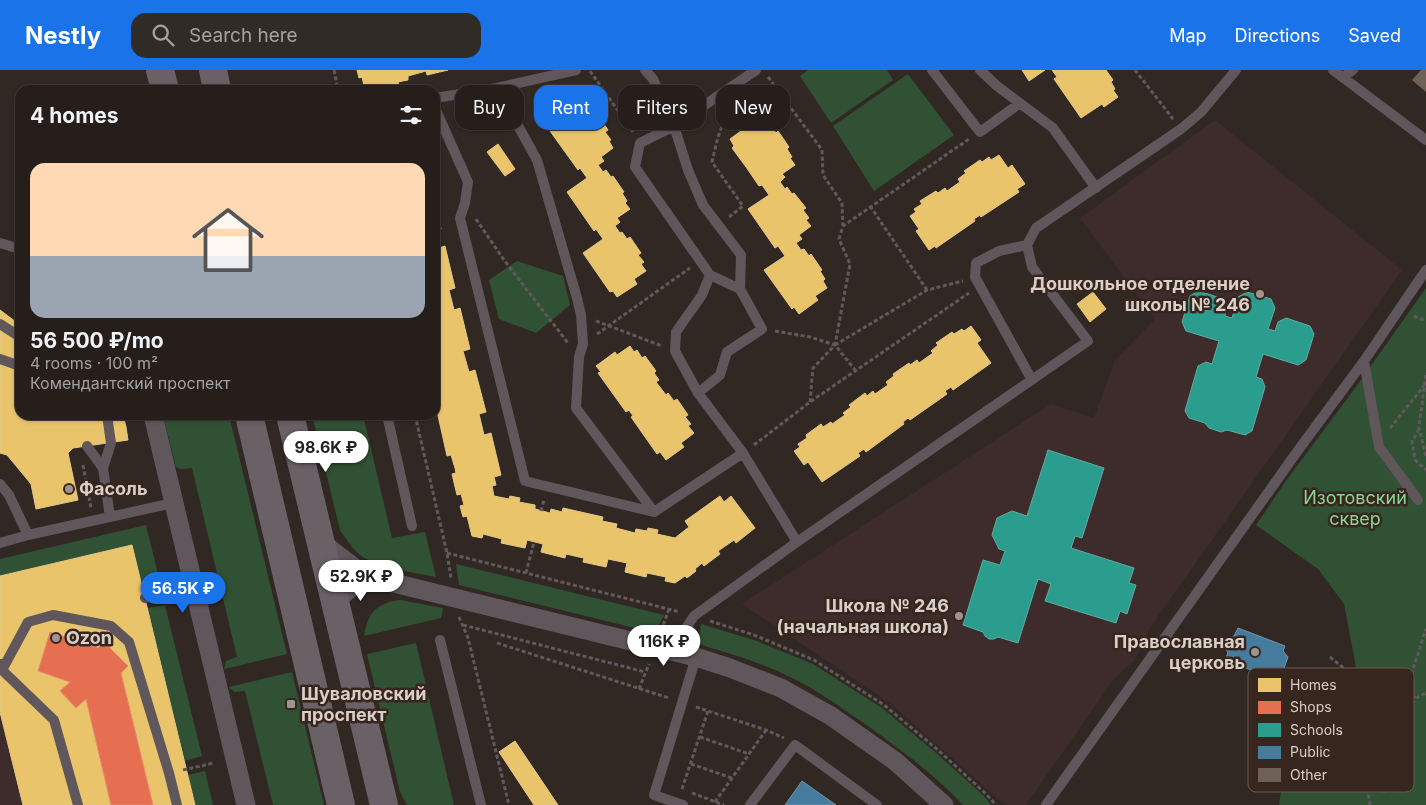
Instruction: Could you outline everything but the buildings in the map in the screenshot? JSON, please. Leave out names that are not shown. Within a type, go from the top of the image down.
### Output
[{"type":"main road","points":[[160,70],[164,85]]},
{"type":"main road","points":[[213,70],[217,85]]},
{"type":"main road","points":[[251,420],[341,805]]},
{"type":"main road","points":[[291,420],[384,805]]},
{"type":"street","points":[[154,420],[246,805]]},
{"type":"street","points":[[320,541],[365,576],[687,655],[730,668],[781,688],[831,716],[895,761],[944,805]]},
{"type":"street","points":[[334,602],[365,576]]},
{"type":"lane","points":[[510,85],[576,70]]},
{"type":"lane","points":[[645,70],[655,85]]},
{"type":"lane","points":[[706,104],[756,70]]},
{"type":"lane","points":[[932,70],[980,132],[1020,103]]},
{"type":"lane","points":[[980,70],[997,86],[1052,128],[1096,188]]},
{"type":"lane","points":[[684,805],[654,795],[682,703],[687,655],[684,631],[694,616],[797,542],[1088,341],[1032,267],[1027,245],[1036,228],[1181,129],[1201,112],[1236,70]]},
{"type":"lane","points":[[1333,70],[1426,140]]},
{"type":"lane","points":[[1343,77],[1353,70]]},
{"type":"lane","points":[[440,97],[455,95]]},
{"type":"lane","points":[[440,119],[468,182],[465,203],[460,218],[526,481],[654,512],[743,453]]},
{"type":"lane","points":[[520,130],[537,160],[580,315],[583,344],[579,357],[576,408],[654,512]]},
{"type":"lane","points":[[666,130],[640,143],[635,167],[710,274],[740,289]]},
{"type":"lane","points":[[675,130],[688,170],[703,205],[741,255],[740,289],[762,329],[727,352],[720,376],[698,393]]},
{"type":"lane","points":[[0,243],[15,248]]},
{"type":"lane","points":[[1027,245],[999,251],[976,263],[978,281],[1032,380]]},
{"type":"lane","points":[[1046,805],[1299,449],[1364,361],[1426,270]]},
{"type":"lane","points":[[710,274],[702,295],[676,332],[675,351],[698,393],[743,453],[797,542]]},
{"type":"lane","points":[[0,324],[15,334]]},
{"type":"lane","points":[[0,359],[15,364]]},
{"type":"lane","points":[[1364,361],[1379,447],[1418,500]]},
{"type":"lane","points":[[102,468],[111,443],[108,420]]},
{"type":"lane","points":[[388,420],[412,526]]},
{"type":"lane","points":[[87,446],[102,468],[110,517]]},
{"type":"lane","points":[[0,484],[9,495],[28,535]]},
{"type":"lane","points":[[0,543],[173,503]]},
{"type":"lane","points":[[146,598],[194,587]]},
{"type":"lane","points":[[78,805],[54,720],[1,665],[28,622],[53,615],[111,626],[129,642],[177,805]]},
{"type":"lane","points":[[440,640],[480,805]]},
{"type":"lane","points":[[750,805],[795,745],[877,805]]},
{"type":"path","points":[[334,70],[337,85]]},
{"type":"path","points":[[589,70],[640,143]]},
{"type":"path","points":[[763,70],[774,85]]},
{"type":"path","points":[[1135,70],[1181,129]]},
{"type":"path","points":[[790,106],[822,150],[823,175],[842,203],[843,226],[839,239],[850,264],[835,345]]},
{"type":"path","points":[[718,225],[743,206],[712,162],[720,130]]},
{"type":"path","points":[[843,226],[980,132]]},
{"type":"path","points":[[465,203],[504,260],[579,357]]},
{"type":"path","points":[[870,206],[927,290]]},
{"type":"path","points":[[583,344],[700,260]]},
{"type":"path","points":[[810,402],[813,368],[835,345],[927,290],[978,281]]},
{"type":"path","points":[[743,453],[810,402],[856,371],[978,281]]},
{"type":"path","points":[[580,315],[675,351]]},
{"type":"path","points":[[1414,316],[1426,321]]},
{"type":"path","points":[[762,329],[810,337],[835,345],[856,371]]},
{"type":"path","points":[[1426,375],[1420,428],[1426,457]]},
{"type":"path","points":[[1378,442],[1425,386]]},
{"type":"path","points":[[416,420],[453,586]]},
{"type":"path","points":[[1420,428],[1412,442],[1415,460],[1426,470]]},
{"type":"path","points":[[83,468],[93,521]]},
{"type":"path","points":[[526,573],[534,542]]},
{"type":"path","points":[[660,634],[669,609]]},
{"type":"path","points":[[459,616],[468,638],[508,805]]},
{"type":"path","points":[[462,624],[645,672]]},
{"type":"path","points":[[1413,668],[1426,629]]},
{"type":"path","points":[[497,643],[766,730],[789,740],[795,745]]},
{"type":"path","points":[[1330,657],[1344,668]]},
{"type":"path","points":[[639,689],[650,659]]},
{"type":"path","points":[[1414,701],[1416,698],[1426,693]]},
{"type":"path","points":[[682,790],[708,711]]},
{"type":"path","points":[[715,802],[766,730]]},
{"type":"path","points":[[700,737],[749,754]]},
{"type":"path","points":[[176,772],[214,763]]},
{"type":"path","points":[[691,764],[732,778]]},
{"type":"path","points":[[1368,792],[1370,805]]},
{"type":"shaded area","name":"Школа № 246 (начальная школа)","points":[[1215,120],[1402,270],[1150,628],[1135,660],[1114,679],[1026,805],[1005,805],[890,703],[742,604],[1051,404],[1094,418],[1115,360],[1155,319],[1080,218]]},
{"type":"shaded area","points":[[0,712],[23,805],[0,805]]},
{"type":"green space","points":[[808,70],[887,70],[893,80],[831,123],[800,76]]},
{"type":"green space","points":[[908,74],[954,135],[874,191],[833,126]]},
{"type":"green space","points":[[517,261],[563,276],[570,305],[536,333],[499,319],[489,280]]},
{"type":"green space","name":"Изотовский сквер","points":[[1426,288],[1426,805],[1279,805],[1281,792],[1414,792],[1414,668],[1355,668],[1344,604],[1318,569],[1256,525],[1288,478]]},
{"type":"green space","points":[[164,420],[230,420],[287,654],[224,669],[226,661],[237,657],[192,468],[181,469],[176,467]]},
{"type":"green space","points":[[313,420],[364,420],[392,538],[425,532],[436,577],[375,563],[360,555],[340,530]]},
{"type":"green space","points":[[146,525],[161,586],[144,591],[132,545],[0,576],[0,559]]},
{"type":"green space","points":[[456,564],[664,615],[655,633],[459,585]]},
{"type":"green space","points":[[400,600],[443,608],[441,618],[364,636],[368,621],[374,610],[392,601]]},
{"type":"green space","points":[[165,605],[202,756],[185,761],[148,608]]},
{"type":"green space","points":[[701,624],[754,640],[813,664],[882,708],[935,752],[984,796],[991,805],[963,805],[931,774],[896,746],[810,688],[755,662],[698,644]]},
{"type":"green space","points":[[416,643],[454,805],[407,805],[400,792],[367,654]]},
{"type":"green space","points":[[292,672],[324,805],[273,805],[245,691],[234,692],[229,687]]},
{"type":"green space","points":[[205,771],[213,805],[195,805],[188,775]]},
{"type":"place","name":"Дошкольное отделение школы № 246","points":[[1260,294]]},
{"type":"place","name":"Фасоль","points":[[69,489]]},
{"type":"place","name":"Школа № 246 (начальная школа)","points":[[959,616]]},
{"type":"place","name":"Ozon","points":[[56,638]]},
{"type":"place","name":"Православная церковь","points":[[1255,652]]},
{"type":"place","name":"Шуваловский проспект","points":[[291,704]]}]
